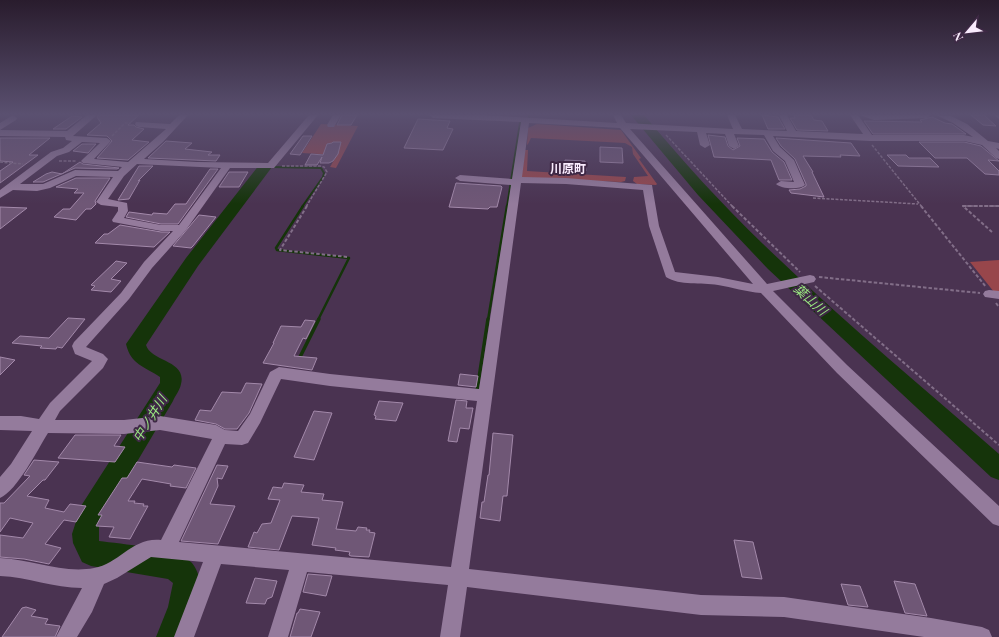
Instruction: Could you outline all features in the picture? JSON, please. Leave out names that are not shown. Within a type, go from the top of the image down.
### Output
[{"type":"street","points":[[0,195],[54,154],[66,150],[73,145]]},
{"type":"street","points":[[86,161],[103,145]]},
{"type":"street","points":[[152,145],[120,174],[101,202],[117,203],[123,206],[123,211],[117,220],[161,228],[182,228]]},
{"type":"street","points":[[86,161],[271,166],[289,145]]},
{"type":"street","points":[[450,637],[521,145]]},
{"type":"street","points":[[641,145],[765,289],[837,364],[999,518]]},
{"type":"street","points":[[774,145],[776,149],[789,160],[800,185],[781,184]]},
{"type":"street","points":[[988,145],[999,156]]},
{"type":"street","points":[[23,164],[41,164]]},
{"type":"street","points":[[0,490],[17,469],[55,407],[98,364],[101,359],[96,355],[84,353],[80,350],[79,346],[125,296],[148,266],[182,228],[228,165]]},
{"type":"street","points":[[12,187],[37,188],[46,186],[75,173],[120,174]]},
{"type":"street","points":[[460,178],[516,181],[551,180],[648,187],[654,226],[670,274],[675,277],[718,281],[748,288],[765,289],[808,279]]},
{"type":"street","points":[[0,423],[21,423],[44,426],[124,427],[160,423],[216,432],[221,437],[242,438],[255,418],[275,376],[279,373],[330,380],[484,396]]},
{"type":"street","points":[[166,549],[221,437]]},
{"type":"street","points":[[0,567],[14,566],[80,579],[96,577],[120,567],[143,551],[150,548],[166,549],[459,576],[701,605],[784,608],[931,628],[982,637]]},
{"type":"street","points":[[184,637],[214,554]]},
{"type":"street","points":[[278,637],[301,562]]},
{"type":"street","points":[[66,637],[85,604],[96,577]]},
{"type":"path","points":[[873,145],[918,204],[944,236],[950,240],[994,295]]},
{"type":"path","points":[[41,164],[86,161]]},
{"type":"path","points":[[0,162],[23,164]]},
{"type":"path","points":[[271,166],[320,166],[324,167],[326,172],[280,250],[348,257]]},
{"type":"path","points":[[813,198],[918,204]]},
{"type":"path","points":[[992,232],[963,206],[999,206]]},
{"type":"path","points":[[808,279],[817,277],[829,278],[994,295]]},
{"type":"shaded area","points":[[307,145],[348,145],[336,168],[330,167],[337,155],[302,153]]},
{"type":"shaded area","points":[[628,145],[632,145],[641,158],[639,159],[657,184],[656,185],[637,184],[633,181],[634,177],[648,176],[633,154],[632,147]]},
{"type":"shaded area","points":[[525,150],[528,150],[527,171],[626,177],[625,181],[521,178]]},
{"type":"shaded area","points":[[999,260],[999,293],[994,292],[970,262]]},
{"type":"building","points":[[0,145],[42,145],[29,155],[38,155],[0,183],[0,171],[13,162],[0,161]]},
{"type":"building","points":[[81,145],[95,145],[88,153],[73,151]]},
{"type":"building","points":[[109,145],[146,145],[128,160],[97,158]]},
{"type":"building","points":[[162,145],[190,145],[185,149],[212,152],[208,155],[220,155],[216,161],[148,158]]},
{"type":"building","points":[[297,145],[306,145],[300,155],[290,154]]},
{"type":"building","points":[[327,145],[340,145],[338,154],[333,161],[329,163],[320,163],[322,157],[317,165],[305,165],[311,154],[323,155]]},
{"type":"building","points":[[406,145],[446,145],[443,150],[404,148]]},
{"type":"building","points":[[711,145],[728,145],[733,150],[740,146],[740,145],[768,145],[772,152],[784,162],[792,180],[779,180],[771,160],[714,157]]},
{"type":"building","points":[[780,145],[852,145],[860,156],[803,156],[813,172],[824,197],[791,193],[789,190],[800,189],[806,186],[806,184],[795,159]]},
{"type":"building","points":[[922,145],[981,146],[999,161],[988,160],[999,171],[999,175],[985,174],[967,158],[935,158]]},
{"type":"building","points":[[600,147],[622,148],[623,163],[600,162]]},
{"type":"building","points":[[887,155],[906,155],[909,158],[930,158],[939,167],[898,166]]},
{"type":"building","points":[[565,160],[585,161],[586,171],[564,170]]},
{"type":"building","points":[[80,162],[83,164],[119,168],[75,168],[63,173]]},
{"type":"building","points":[[139,166],[153,166],[138,181],[140,180],[129,199],[118,200]]},
{"type":"building","points":[[210,169],[218,169],[178,224],[161,224],[126,217],[129,212],[152,215],[153,213],[167,214],[175,204],[186,204]]},
{"type":"building","points":[[52,172],[62,174],[43,182],[33,182]]},
{"type":"building","points":[[229,172],[248,172],[239,187],[219,187]]},
{"type":"building","points":[[76,178],[110,178],[95,201],[96,204],[91,209],[86,209],[76,220],[54,217],[63,209],[70,209],[84,193],[74,193],[78,189],[56,187]]},
{"type":"building","points":[[456,183],[501,186],[497,207],[490,207],[488,209],[449,207]]},
{"type":"building","points":[[0,207],[27,208],[0,229]]},
{"type":"building","points":[[199,215],[216,217],[191,248],[173,246]]},
{"type":"building","points":[[120,225],[161,232],[170,232],[154,247],[95,243],[104,234],[108,234]]},
{"type":"building","points":[[116,261],[127,263],[111,279],[121,281],[111,292],[91,290],[95,286],[91,285]]},
{"type":"building","points":[[68,318],[85,319],[62,348],[40,348],[42,346],[12,343],[20,336],[49,338]]},
{"type":"building","points":[[305,320],[315,321],[306,339],[303,338],[294,356],[317,358],[312,370],[263,363],[281,326],[301,327]]},
{"type":"building","points":[[0,357],[15,360],[0,375]]},
{"type":"building","points":[[460,374],[478,376],[476,387],[458,385]]},
{"type":"building","points":[[246,383],[262,384],[249,413],[237,429],[225,429],[216,424],[195,420],[200,410],[211,411],[222,392],[241,393]]},
{"type":"building","points":[[456,400],[467,401],[466,408],[473,408],[469,429],[460,428],[457,442],[448,441]]},
{"type":"building","points":[[379,401],[403,403],[396,421],[375,419],[376,416],[374,415]]},
{"type":"building","points":[[314,411],[332,413],[314,460],[294,457]]},
{"type":"building","points":[[493,433],[513,435],[507,496],[503,496],[500,521],[480,518],[482,502],[484,502],[489,475]]},
{"type":"building","points":[[75,435],[121,435],[114,446],[125,447],[115,462],[58,458]]},
{"type":"building","points":[[34,460],[59,462],[45,480],[43,480],[27,496],[49,500],[45,508],[64,512],[70,504],[86,506],[76,522],[64,520],[45,544],[61,548],[49,564],[24,559],[0,557],[0,535],[23,538],[33,523],[10,518],[0,532],[0,503],[4,503],[30,476],[24,475]]},
{"type":"building","points":[[137,462],[172,467],[174,465],[196,468],[186,488],[170,486],[171,484],[142,479],[128,501],[135,501],[134,503],[148,506],[130,539],[109,537],[114,527],[96,526],[102,515],[98,515],[122,478],[127,478]]},
{"type":"building","points":[[217,465],[228,466],[222,479],[217,478],[218,486],[210,504],[235,506],[218,544],[181,541]]},
{"type":"building","points":[[284,483],[304,485],[301,492],[324,494],[322,500],[343,502],[336,529],[356,531],[358,527],[367,528],[366,530],[370,530],[369,532],[375,533],[369,557],[351,556],[349,555],[350,552],[335,550],[336,548],[312,545],[319,518],[292,516],[279,550],[248,547],[254,532],[257,533],[262,524],[271,523],[280,500],[268,499],[273,487],[282,488]]},
{"type":"building","points":[[734,540],[753,542],[762,579],[742,577]]},
{"type":"building","points":[[308,574],[332,576],[326,596],[303,592]]},
{"type":"building","points":[[255,578],[277,581],[272,597],[267,599],[265,604],[246,603]]},
{"type":"building","points":[[894,581],[915,584],[927,616],[905,613]]},
{"type":"building","points":[[841,584],[860,586],[868,607],[848,605]]},
{"type":"building","points":[[26,607],[36,610],[31,616],[48,619],[45,624],[60,626],[55,637],[2,637],[22,608]]},
{"type":"building","points":[[300,609],[320,612],[311,637],[290,637],[297,613]]},
{"type":"waterway","points":[[507,207],[517,145]]},
{"type":"waterway","name":"葉山川","points":[[662,145],[738,229],[774,265],[857,342],[999,469]]},
{"type":"waterway","name":"中ノ井川","points":[[171,637],[185,598],[187,583],[184,575],[179,570],[171,566],[91,553],[86,543],[85,530],[90,515],[171,383],[171,376],[167,371],[142,357],[136,344],[192,262],[265,167]]},
{"type":"waterway","points":[[271,167],[321,168],[324,173],[323,177],[302,207]]},
{"type":"waterway","points":[[303,206],[276,248],[277,250],[349,258],[318,320]]},
{"type":"waterway","points":[[488,320],[507,206]]},
{"type":"waterway","points":[[299,359],[319,319]]},
{"type":"waterway","points":[[477,391],[488,319]]},
{"type":"district","name":"川原町","points":[[568,168]]}]
